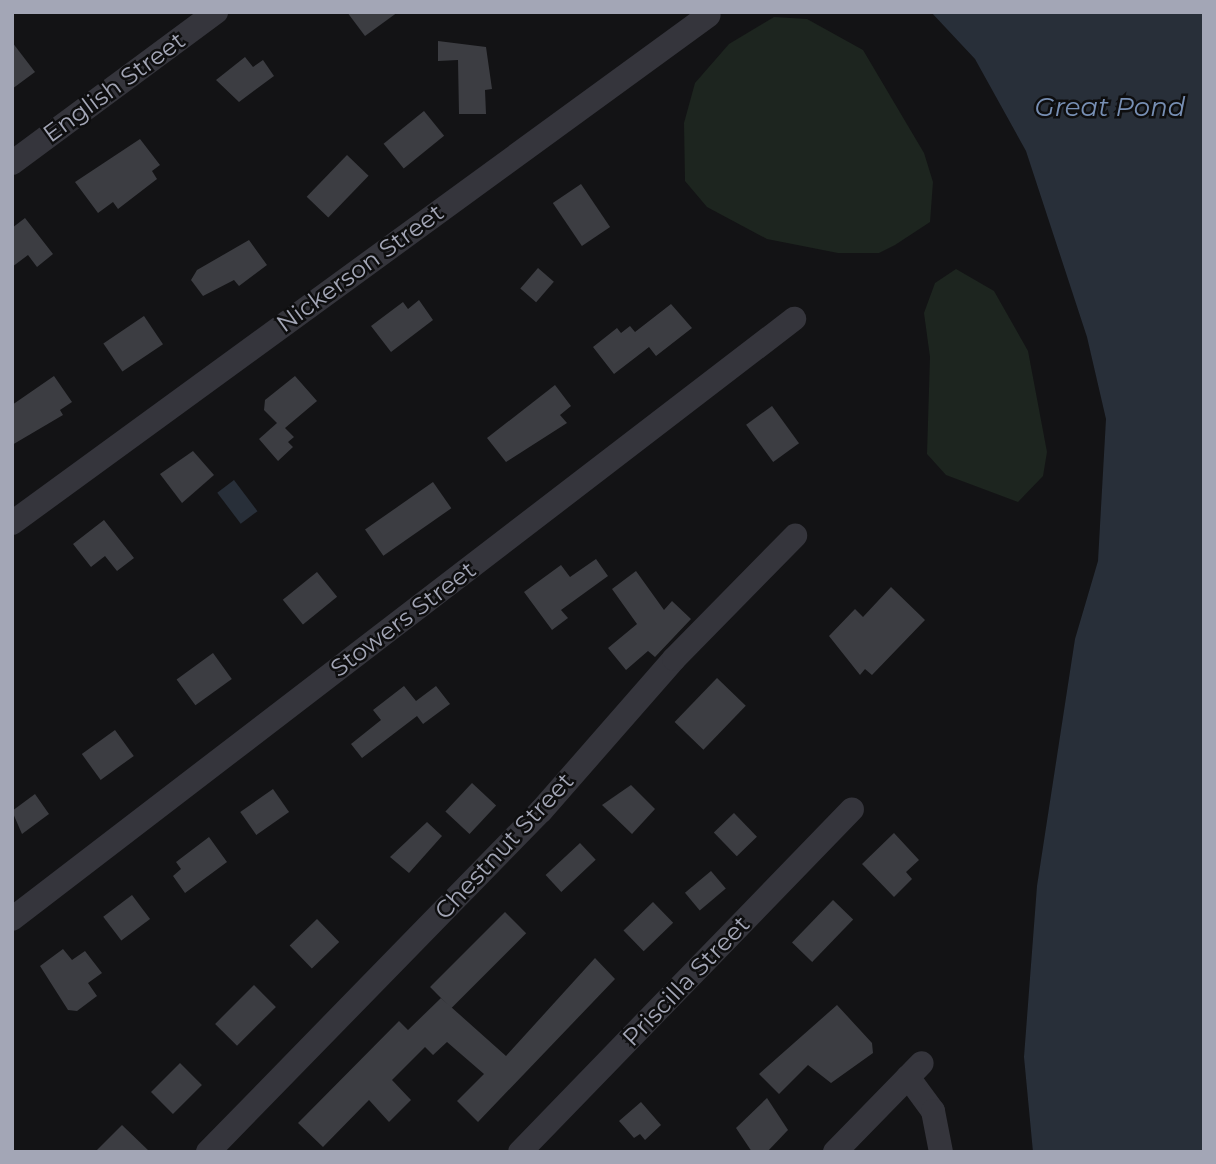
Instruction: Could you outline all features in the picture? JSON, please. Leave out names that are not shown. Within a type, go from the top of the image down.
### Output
[{"type":"street","name":"English Street","points":[[12,163],[216,12]]},
{"type":"street","name":"Nickerson Street","points":[[12,523],[709,15]]},
{"type":"street","name":"Stowers Street","points":[[12,919],[794,319]]},
{"type":"street","name":"Chestnut Street","points":[[208,1152],[541,810],[674,659],[795,536]]},
{"type":"street","name":"Priscilla Street","points":[[520,1152],[852,809]]},
{"type":"street","points":[[835,1152],[915,1070],[933,1111],[941,1152]]},
{"type":"shaded area","points":[[774,17],[807,19],[863,50],[924,153],[933,182],[930,222],[879,253],[838,253],[767,239],[707,207],[685,181],[684,123],[695,83],[729,44]]},
{"type":"shaded area","points":[[956,269],[994,291],[1028,351],[1047,452],[1043,476],[1018,502],[946,475],[927,454],[930,357],[924,313],[935,283]]},
{"type":"water","name":"Great Pond","points":[[931,12],[1204,12],[1204,1152],[1033,1152],[1024,1057],[1037,886],[1075,639],[1098,561],[1106,419],[1087,337],[1026,151],[975,59]]},
{"type":"water","points":[[234,480],[257,511],[241,524],[217,493]]},
{"type":"building","points":[[347,12],[398,12],[365,36]]},
{"type":"building","points":[[438,41],[486,47],[492,89],[485,90],[486,114],[459,114],[458,60],[438,61]]},
{"type":"building","points":[[12,42],[35,72],[12,89]]},
{"type":"building","points":[[245,57],[253,67],[263,60],[274,76],[239,102],[216,80]]},
{"type":"building","points":[[424,111],[444,136],[404,169],[384,144]]},
{"type":"building","points":[[140,139],[160,165],[152,171],[157,179],[118,209],[113,202],[98,213],[75,182]]},
{"type":"building","points":[[347,155],[369,176],[328,218],[307,197]]},
{"type":"building","points":[[581,184],[610,227],[582,246],[553,203]]},
{"type":"building","points":[[25,218],[53,254],[37,267],[28,255],[12,267],[12,228]]},
{"type":"building","points":[[249,240],[267,265],[239,286],[234,280],[203,296],[191,280],[197,270]]},
{"type":"building","points":[[538,268],[554,282],[536,302],[520,288]]},
{"type":"building","points":[[419,300],[433,320],[391,352],[371,326],[403,302],[408,309]]},
{"type":"building","points":[[671,304],[692,328],[656,356],[649,347],[614,374],[593,347],[617,328],[621,333],[630,326],[635,332]]},
{"type":"building","points":[[144,316],[163,344],[122,372],[103,343]]},
{"type":"building","points":[[54,376],[72,402],[60,410],[63,415],[12,445],[12,405]]},
{"type":"building","points":[[295,376],[317,401],[285,428],[294,437],[288,442],[293,447],[278,461],[259,439],[277,423],[264,410],[265,400]]},
{"type":"building","points":[[555,385],[571,406],[560,415],[567,423],[506,462],[487,438]]},
{"type":"building","points":[[772,406],[799,443],[773,462],[746,425]]},
{"type":"building","points":[[193,451],[214,475],[182,503],[160,474]]},
{"type":"building","points":[[433,482],[451,508],[383,556],[365,530]]},
{"type":"building","points":[[104,520],[134,558],[117,571],[105,556],[91,567],[73,544]]},
{"type":"building","points":[[596,559],[608,576],[561,610],[568,618],[552,630],[524,592],[561,565],[570,577]]},
{"type":"building","points":[[636,571],[664,610],[672,601],[691,619],[655,657],[648,651],[626,670],[608,648],[637,624],[612,589]]},
{"type":"building","points":[[317,572],[337,597],[303,625],[283,600]]},
{"type":"building","points":[[891,587],[925,620],[872,675],[865,669],[860,675],[829,636],[855,609],[863,617]]},
{"type":"building","points":[[213,653],[232,679],[195,705],[177,679]]},
{"type":"building","points":[[717,678],[746,706],[703,750],[675,722]]},
{"type":"building","points":[[404,686],[416,701],[436,686],[450,704],[423,724],[417,716],[362,758],[351,744],[381,720],[373,710]]},
{"type":"building","points":[[115,730],[134,756],[101,780],[82,754]]},
{"type":"building","points":[[472,783],[496,806],[470,834],[445,812]]},
{"type":"building","points":[[631,785],[655,809],[632,834],[602,805]]},
{"type":"building","points":[[273,789],[289,812],[256,835],[240,812]]},
{"type":"building","points":[[35,794],[49,814],[22,834],[12,811]]},
{"type":"building","points":[[734,813],[757,837],[737,856],[714,832]]},
{"type":"building","points":[[427,822],[442,836],[409,873],[390,857]]},
{"type":"building","points":[[894,833],[919,860],[906,872],[912,879],[894,897],[862,864]]},
{"type":"building","points":[[209,837],[227,862],[185,893],[173,876],[181,869],[176,862]]},
{"type":"building","points":[[580,843],[596,860],[561,892],[546,875]]},
{"type":"building","points":[[711,871],[726,889],[700,910],[685,893]]},
{"type":"building","points":[[132,895],[150,919],[121,941],[103,917]]},
{"type":"building","points":[[833,900],[853,919],[812,962],[792,942]]},
{"type":"building","points":[[653,902],[673,923],[644,951],[624,930]]},
{"type":"building","points":[[505,912],[526,933],[451,1008],[430,987]]},
{"type":"building","points":[[317,919],[339,942],[312,968],[290,945]]},
{"type":"building","points":[[63,949],[72,960],[85,951],[102,973],[88,983],[97,996],[77,1011],[68,1010],[40,966]]},
{"type":"building","points":[[595,958],[615,979],[478,1122],[457,1101],[484,1074],[447,1042],[433,1055],[425,1047],[392,1080],[411,1100],[389,1122],[369,1100],[323,1147],[298,1123],[399,1021],[408,1030],[441,998],[506,1056]]},
{"type":"building","points":[[254,985],[276,1007],[237,1046],[215,1024]]},
{"type":"building","points":[[837,1005],[872,1043],[873,1053],[831,1083],[808,1065],[779,1094],[759,1074]]},
{"type":"building","points":[[180,1063],[202,1085],[173,1114],[151,1092]]},
{"type":"building","points":[[767,1098],[788,1130],[767,1152],[752,1152],[736,1128]]},
{"type":"building","points":[[641,1102],[661,1125],[645,1140],[640,1134],[634,1138],[619,1121]]},
{"type":"building","points":[[122,1125],[150,1152],[95,1152]]}]
